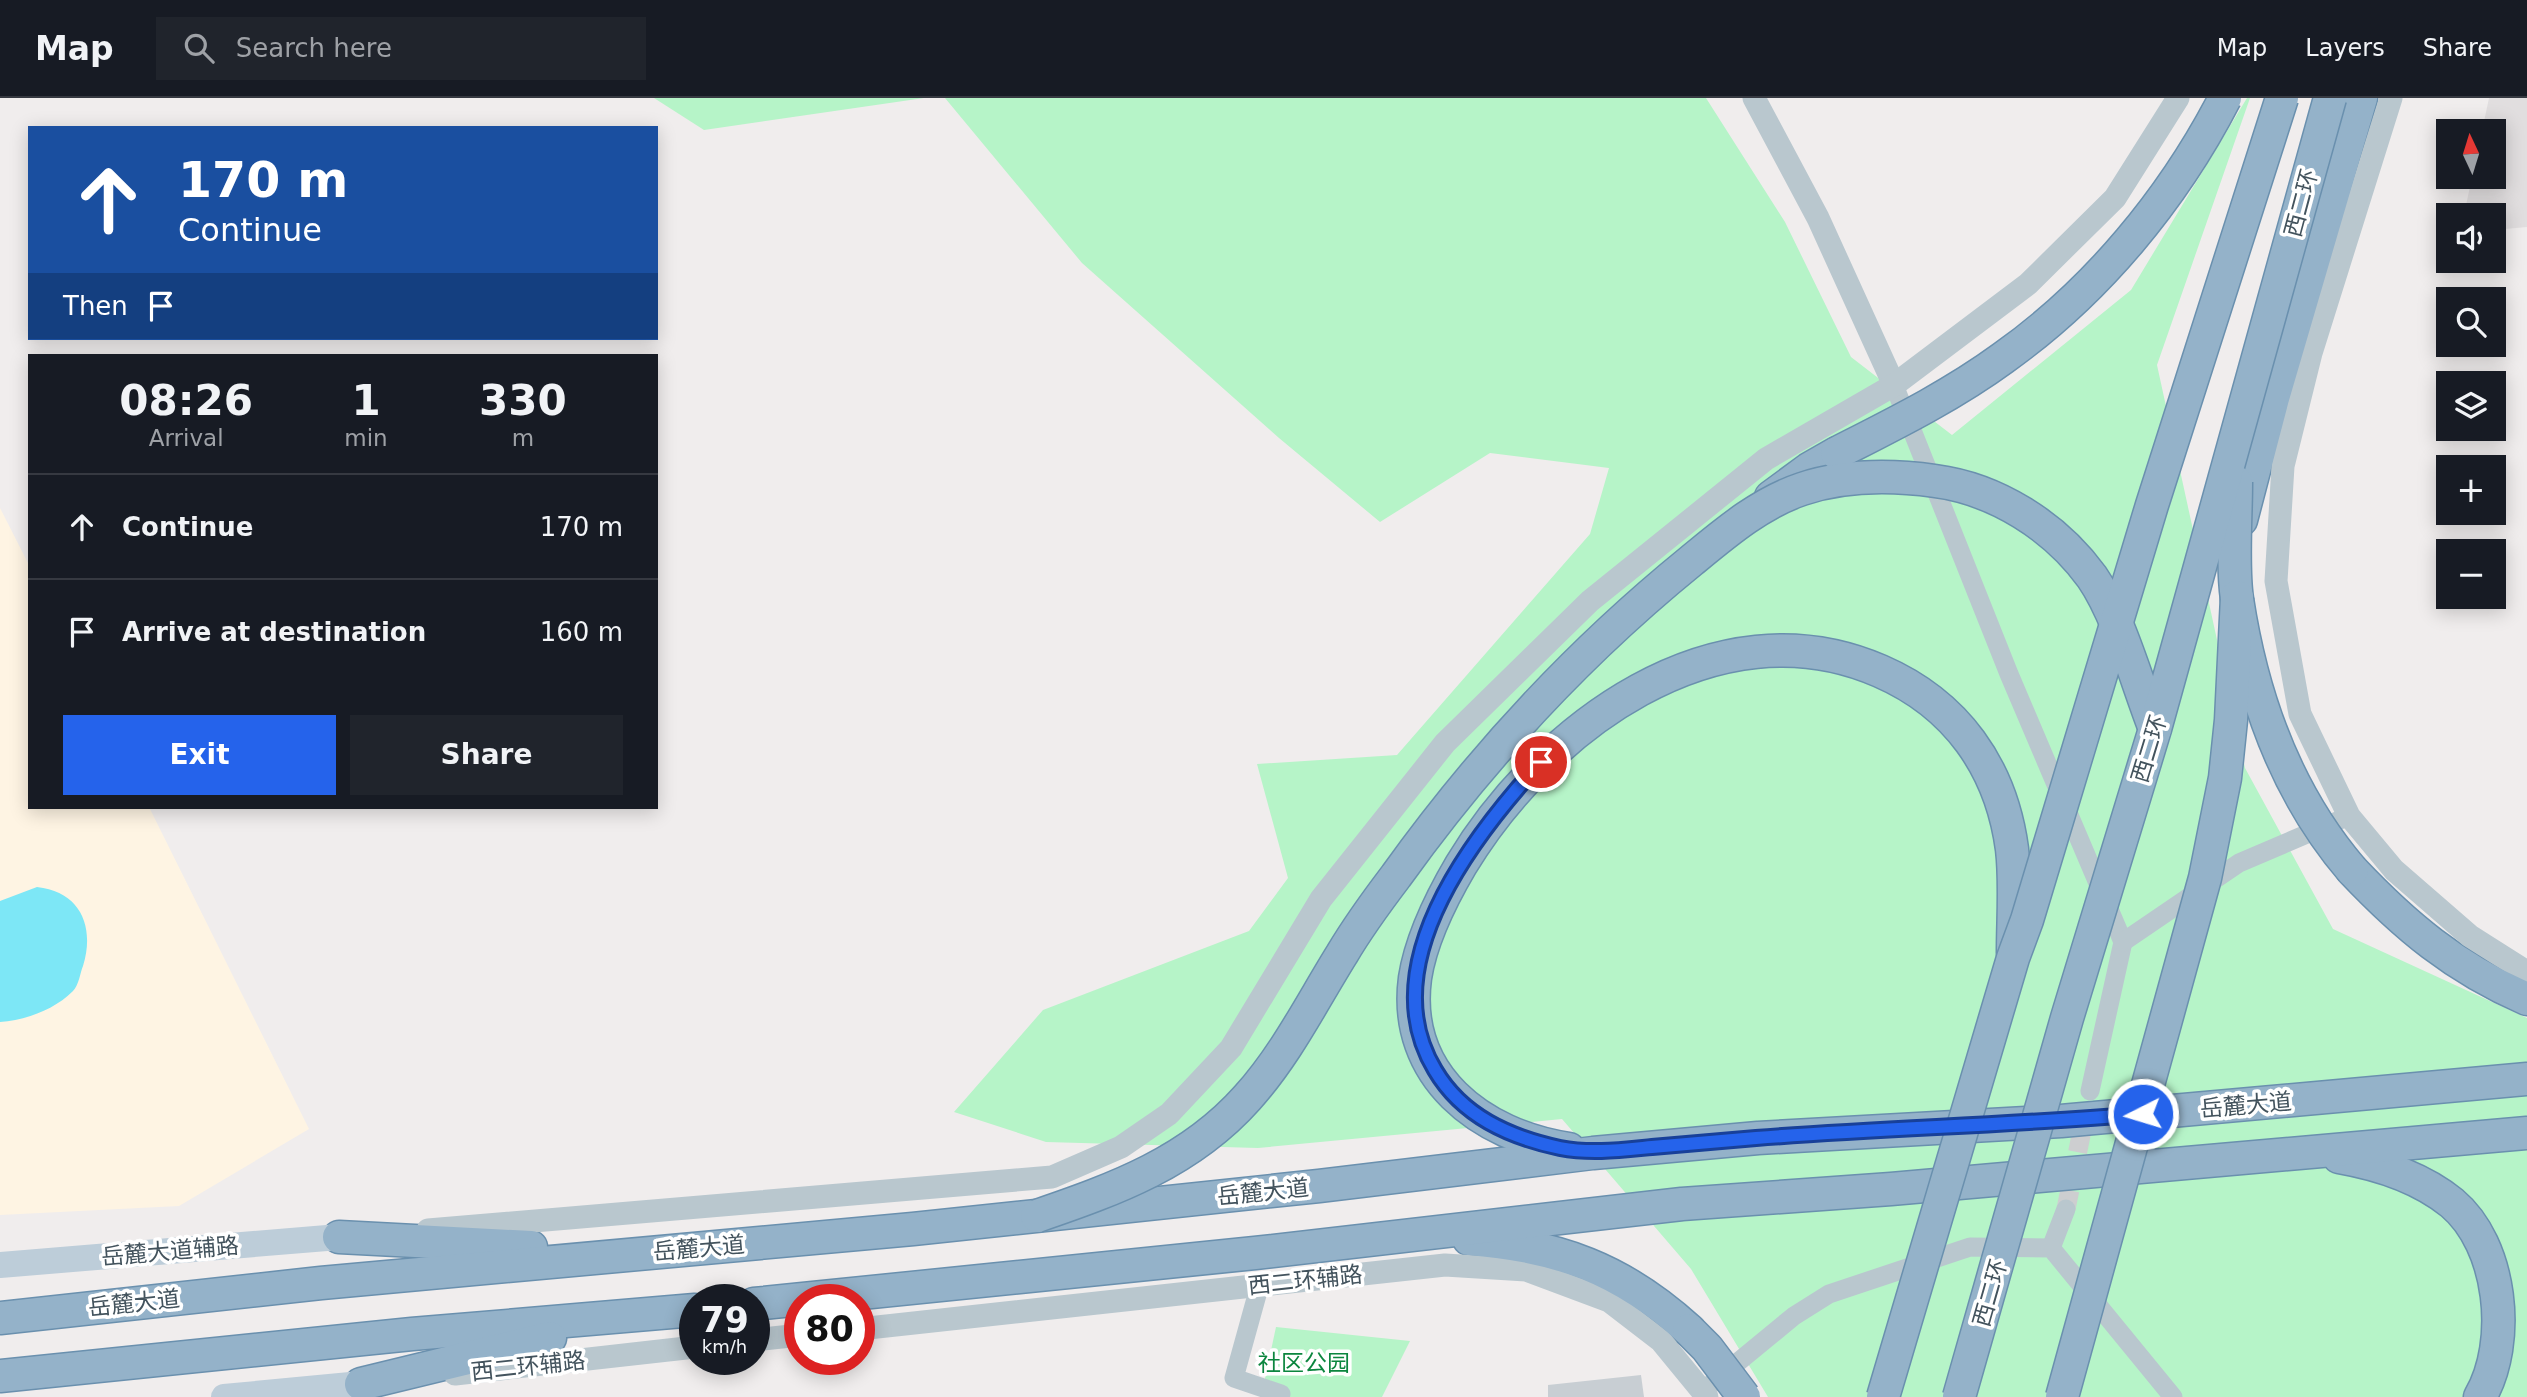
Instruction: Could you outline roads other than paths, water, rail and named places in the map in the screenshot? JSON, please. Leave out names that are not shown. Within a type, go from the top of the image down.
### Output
[{"type":"highway","points":[[1037,1216],[1105,1193],[1158,1169],[1206,1136],[1246,1100],[1269,1072],[1344,950],[1398,873],[1519,722],[1642,600],[1809,469],[1951,393],[2003,359],[2065,308],[2115,257],[2152,211],[2187,163],[2225,98]]},
{"type":"highway","points":[[1883,1397],[2013,958],[2027,920],[2152,505],[2282,98]]},
{"type":"highway","name":"西二环","points":[[1965,1388],[2067,1018],[2155,729],[2330,98]]},
{"type":"highway","points":[[2294,228],[2346,98]]},
{"type":"highway","points":[[2236,552],[2250,481],[2361,98]]},
{"type":"highway","points":[[2062,1397],[2205,878],[2225,778],[2231,720],[2237,597],[2235,446]]},
{"type":"highway","points":[[1749,515],[1802,489],[1832,482],[1905,477],[1950,483],[1982,491],[2010,505],[2063,544],[2092,577],[2112,613],[2155,729]]},
{"type":"highway","points":[[2237,597],[2252,676],[2276,745],[2326,840],[2390,910],[2425,941],[2462,965],[2527,999]]},
{"type":"highway","points":[[1593,1153],[1531,1141],[1498,1128],[1470,1112],[1446,1089],[1430,1062],[1420,1037],[1414,1008],[1415,977],[1424,942],[1447,889],[1474,844],[1508,798],[1541,762],[1610,706],[1642,688],[1709,661],[1771,649],[1840,657],[1871,667],[1921,692],[1964,732],[1994,782],[2005,812],[2012,851],[2013,958]]},
{"type":"highway","name":"岳麓大道","points":[[0,1318],[321,1283],[1037,1216],[1593,1153],[1758,1138],[2074,1120],[2527,1079]]},
{"type":"highway","points":[[770,1302],[1201,1259],[1682,1204],[1891,1189],[2527,1133]]},
{"type":"highway","points":[[2303,1151],[2360,1161],[2398,1172],[2426,1185],[2454,1205],[2473,1229],[2488,1261],[2498,1297],[2500,1328],[2496,1354],[2480,1397]]},
{"type":"highway","points":[[1405,1234],[1480,1240],[1563,1254],[1632,1284],[1663,1307],[1707,1348],[1744,1397]]},
{"type":"highway","points":[[339,1237],[641,1253]]},
{"type":"highway","points":[[0,1376],[412,1334],[679,1311]]},
{"type":"highway","points":[[361,1384],[650,1314]]},
{"type":"main road","name":"岳麓大道辅路","points":[[0,1265],[339,1237]]},
{"type":"main road","points":[[223,1397],[361,1384]]},
{"type":"street","points":[[1754,98],[1818,218],[1894,385],[2009,674],[2123,942],[2091,1091]]},
{"type":"street","points":[[339,1237],[1052,1177],[1121,1147],[1169,1114],[1231,1048],[1321,899],[1444,743],[1590,601],[1766,459],[1894,385],[2028,284],[2115,198],[2178,98]]},
{"type":"street","points":[[2391,98],[2311,353],[2283,466],[2276,581],[2300,714],[2349,816],[2394,870],[2470,936],[2527,972]]},
{"type":"street","points":[[2123,942],[2239,863],[2349,816]]},
{"type":"street","points":[[2051,1248],[2066,1209]]},
{"type":"street","points":[[1705,1394],[1794,1316],[1829,1293],[1970,1247],[2051,1248],[2173,1397]]},
{"type":"street","name":"西二环辅路","points":[[875,1327],[1445,1265],[1526,1270],[1609,1301],[1661,1340],[1705,1394]]},
{"type":"street","points":[[1260,1284],[1234,1378],[1281,1394],[1279,1397]]},
{"type":"street","name":"西二环辅路","points":[[361,1384],[679,1349]]},
{"type":"water","points":[[37,887],[64,896],[81,914],[87,938],[83,966],[75,988],[57,1004],[30,1016],[0,1022],[0,901]]},
{"type":"tunnel","points":[[2066,1209],[2086,1111]]},
{"type":"park label","name":"社区公园","points":[[1304,1363]]}]
